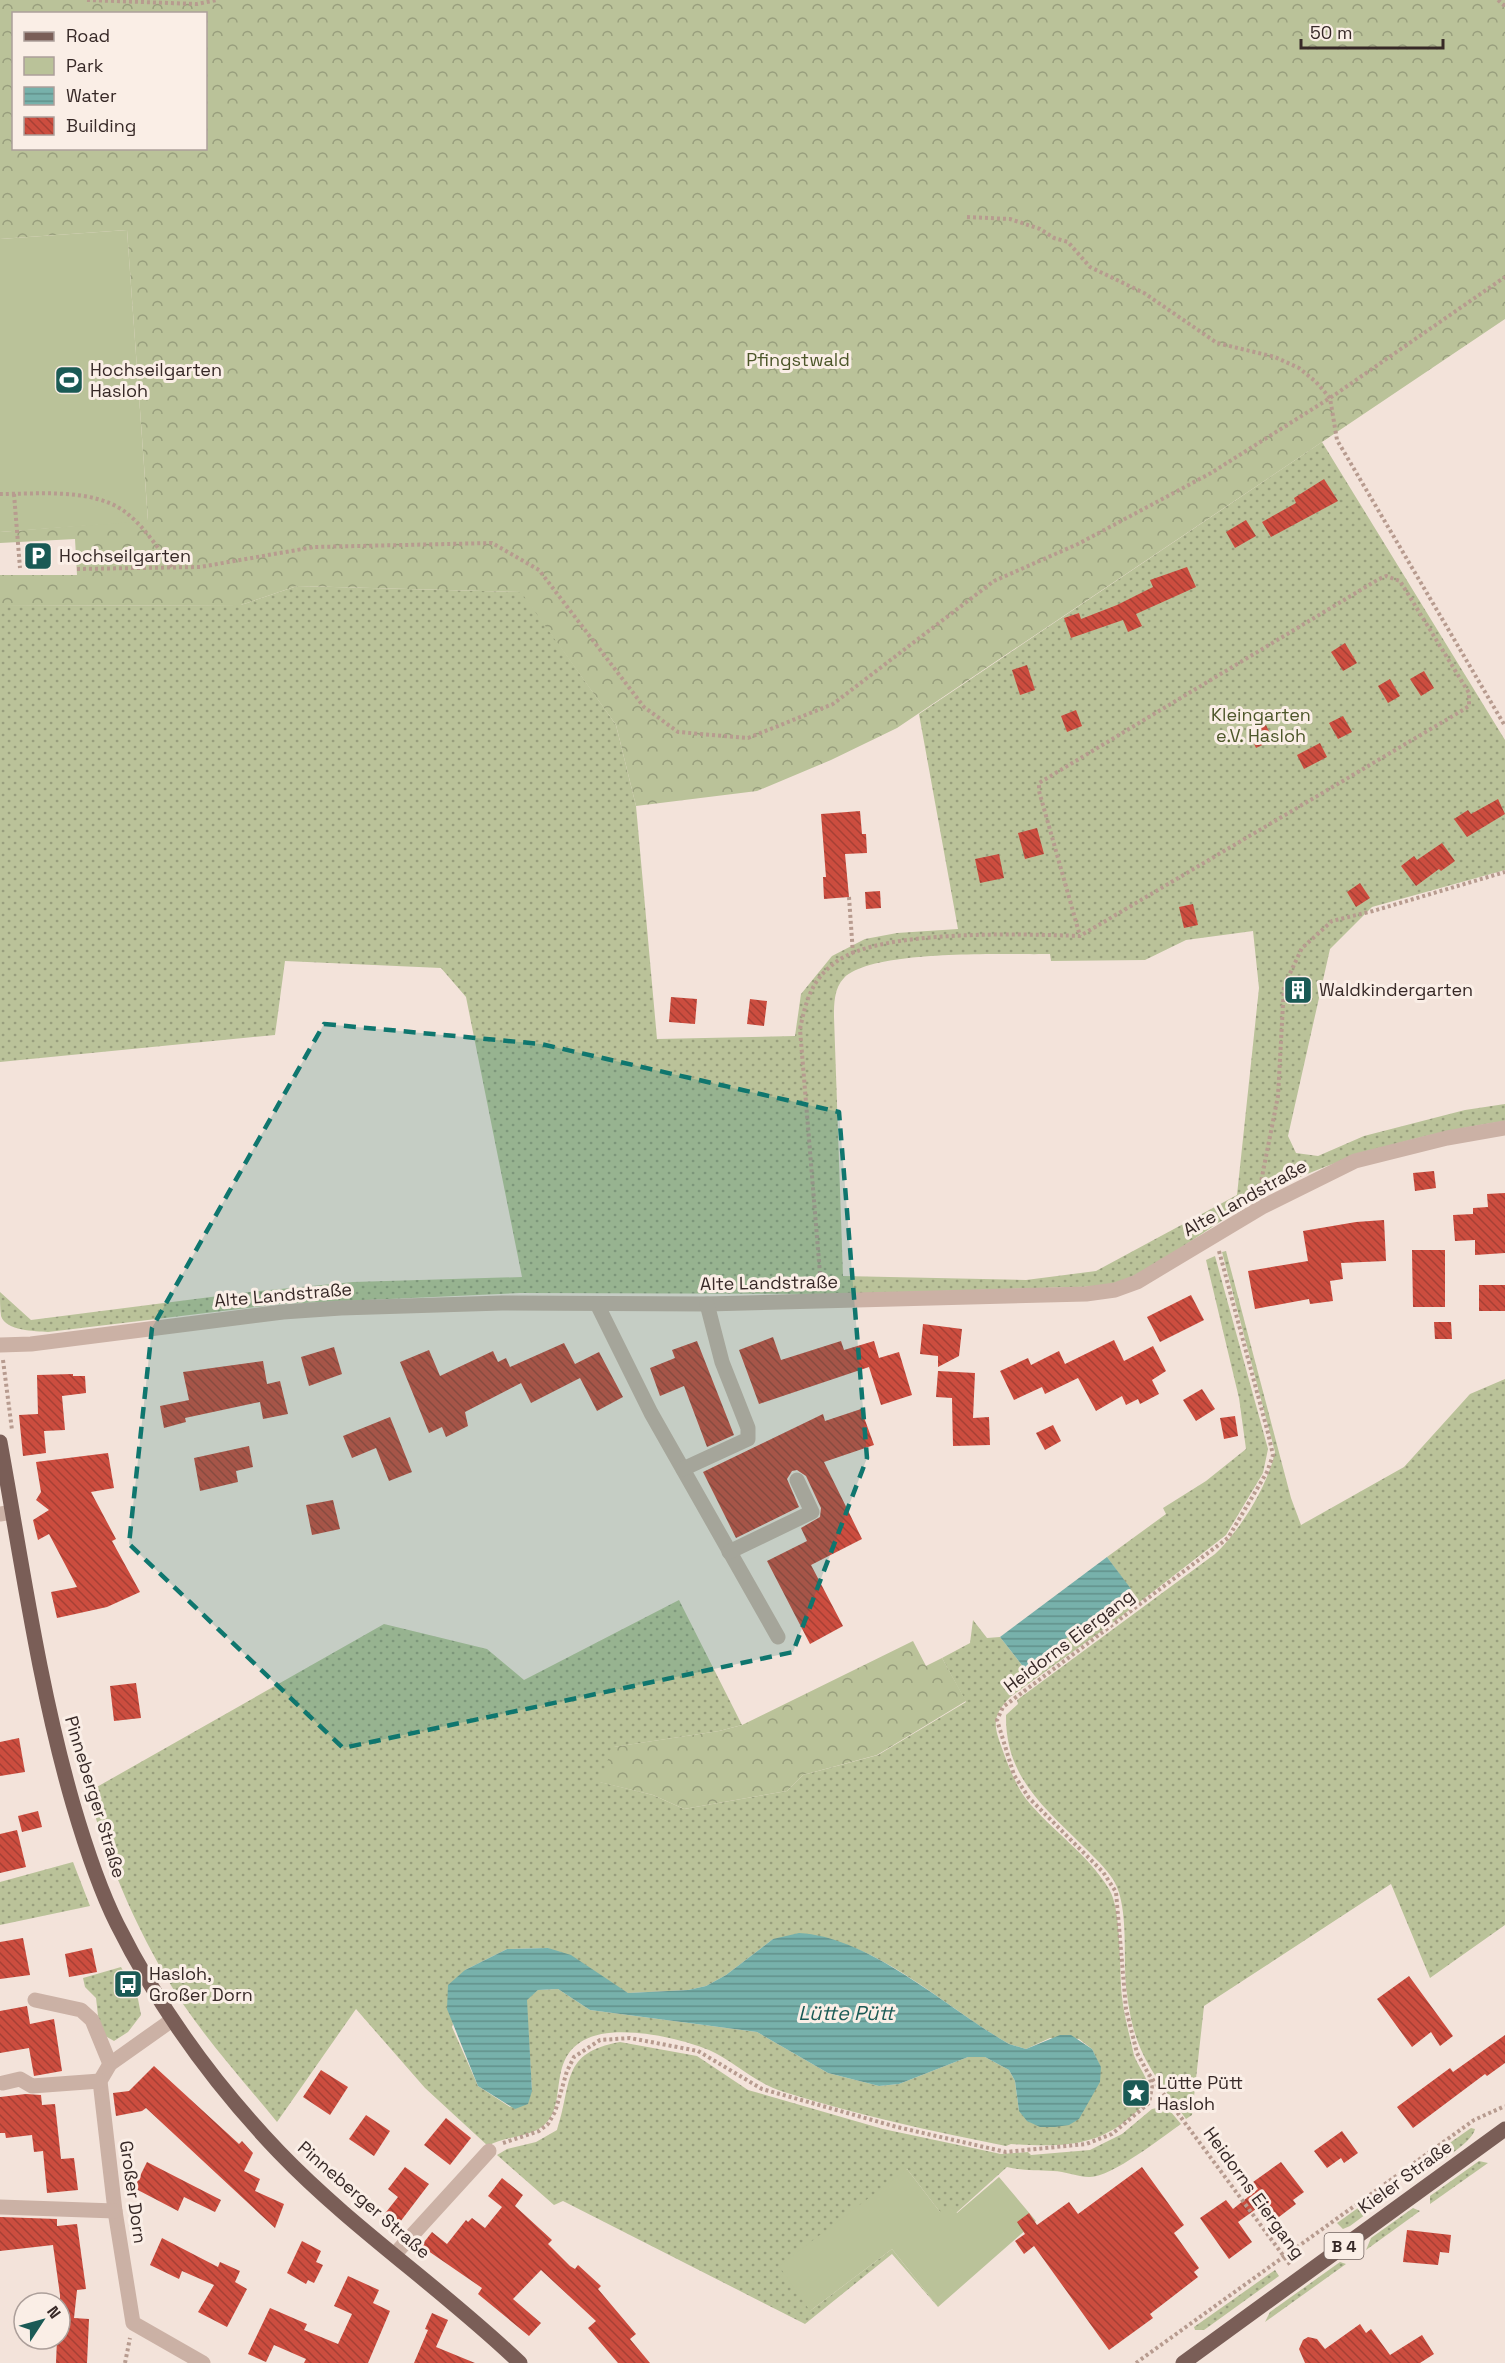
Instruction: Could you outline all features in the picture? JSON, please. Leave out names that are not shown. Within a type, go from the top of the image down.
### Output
[{"type":"main road","name":"Pinneberger Straße","points":[[7,1441],[6,1513],[53,1735],[87,1850],[116,1922],[172,2020],[240,2110],[321,2192],[478,2323],[520,2363]]},
{"type":"main road","name":"Kieler Straße","points":[[1183,2363],[1505,2129]]},
{"type":"street","name":"Alte Landstraße","points":[[0,1345],[32,1344],[329,1309],[502,1303],[822,1302],[1086,1294],[1114,1290],[1137,1282],[1262,1207],[1355,1161],[1447,1138],[1505,1128]]},
{"type":"street","points":[[597,1304],[651,1413],[777,1637]]},
{"type":"street","points":[[683,1469],[748,1439],[748,1428],[722,1362],[707,1304]]},
{"type":"street","points":[[729,1552],[812,1512],[797,1480]]},
{"type":"street","points":[[35,2000],[81,2010],[92,2020],[110,2064]]},
{"type":"street","points":[[3,2083],[20,2079],[32,2086],[100,2081],[110,2064],[172,2020]]},
{"type":"street","name":"Großer Dorn","points":[[100,2081],[115,2211],[133,2323]]},
{"type":"street","points":[[395,2254],[489,2151]]},
{"type":"street","points":[[0,2206],[115,2211]]},
{"type":"street","points":[[133,2323],[203,2363]]},
{"type":"path","points":[[87,0],[197,4],[217,0]]},
{"type":"path","points":[[1498,0],[1505,6]]},
{"type":"path","points":[[967,217],[1010,219],[1068,242],[1090,267],[1144,293],[1217,343],[1275,357],[1299,368],[1317,382],[1330,398],[1337,440],[1505,726]]},
{"type":"path","points":[[77,569],[200,567],[314,547],[492,543],[539,570],[644,707],[678,732],[748,738],[833,704],[994,580],[1078,544],[1211,473],[1330,398],[1505,277]]},
{"type":"path","points":[[0,494],[83,495],[123,510],[141,527],[173,568]]},
{"type":"path","points":[[14,494],[20,568]]},
{"type":"path","points":[[822,1302],[800,1029],[807,994],[836,962],[867,946],[898,940],[1043,934],[1080,936],[1469,706],[1469,693],[1400,581],[1386,576],[1379,579],[1039,783],[1039,791],[1080,936]]},
{"type":"path","points":[[1262,1207],[1259,1192],[1278,1096],[1284,986],[1302,948],[1332,921],[1505,872]]},
{"type":"path","points":[[849,897],[853,954]]},
{"type":"path","name":"Heidorns Eiergang","points":[[1215,1236],[1273,1455],[1267,1472],[1228,1538],[1003,1707],[997,1720],[1014,1775],[1029,1798],[1103,1872],[1116,1892],[1126,2009],[1137,2053],[1148,2073],[1286,2256],[1299,2279]]},
{"type":"path","points":[[6,1371],[7,1441]]},
{"type":"path","points":[[489,2151],[505,2142],[539,2132],[548,2124],[555,2112],[567,2071],[574,2057],[600,2040],[630,2038],[698,2052],[762,2089],[897,2127],[1006,2151],[1078,2146],[1112,2134],[1149,2103],[1152,2087],[1148,2073]]},
{"type":"path","points":[[1136,2363],[1474,2120],[1505,2106]]},
{"type":"path","points":[[125,2363],[133,2323]]},
{"type":"highlighted area","points":[[324,1024],[541,1044],[839,1112],[867,1458],[793,1652],[343,1748],[129,1544],[152,1328]]},
{"type":"green space","name":"Pfingstwald","points":[[0,0],[1505,0],[1505,319],[897,728],[831,760],[757,791],[636,806],[616,725],[521,592],[297,586],[241,605],[0,606],[0,575],[77,575],[75,539],[0,543],[0,532],[148,520],[127,230],[0,239]]},
{"type":"green space","name":"Hochseilgarten Hasloh","points":[[127,230],[148,521],[0,532],[0,239]]},
{"type":"green space","name":"Kleingarten e.V. Hasloh","points":[[1322,442],[1505,740],[1505,870],[1372,907],[1330,949],[1288,1136],[1296,1153],[1318,1156],[1364,1136],[1465,1110],[1505,1104],[1505,1121],[1414,1139],[1322,1168],[1247,1204],[1171,1255],[1111,1286],[838,1294],[520,1293],[281,1304],[48,1332],[22,1329],[4,1321],[1,1316],[0,1292],[31,1320],[250,1292],[353,1282],[522,1277],[466,997],[441,968],[285,961],[275,1035],[0,1062],[0,606],[241,605],[297,586],[522,592],[616,725],[636,806],[657,1039],[795,1036],[801,994],[832,956],[865,939],[897,933],[958,929],[919,714]],"holes":[[[1253,931],[1259,988],[1237,1195],[1096,1271],[1026,1280],[843,1276],[834,1017],[836,991],[844,978],[859,969],[882,962],[973,954],[1050,954],[1051,961],[1145,960],[1186,940]]]},
{"type":"green space","points":[[1226,1251],[1291,1498],[1301,1525],[1404,1467],[1470,1394],[1505,1379],[1505,1925],[1430,1978],[1391,1884],[1204,2006],[1192,2115],[1186,2119],[1155,2075],[1135,2032],[1126,1981],[1122,1906],[1114,1881],[1100,1863],[1041,1804],[1030,1789],[1012,1756],[1007,1737],[1006,1715],[1018,1704],[1017,1700],[1215,1554],[1234,1533],[1260,1493],[1275,1452],[1222,1252]]},
{"type":"green space","points":[[1215,1256],[1268,1449],[1263,1473],[1226,1535],[1110,1625],[1010,1697],[996,1718],[998,1737],[1022,1794],[1036,1811],[1091,1865],[1109,1889],[1113,1899],[1118,1926],[1124,2010],[1134,2055],[1149,2088],[1143,2106],[1120,2125],[1091,2139],[1061,2145],[1011,2144],[1006,2146],[894,2122],[784,2092],[764,2083],[728,2060],[696,2045],[646,2034],[612,2033],[584,2040],[572,2049],[561,2071],[555,2107],[551,2117],[543,2126],[530,2133],[501,2140],[488,2146],[425,2088],[356,2009],[277,2122],[228,2064],[167,1979],[127,1901],[96,1820],[88,1792],[384,1624],[487,1649],[524,1680],[679,1600],[742,1725],[719,1731],[614,1747],[600,1782],[653,1795],[684,1809],[787,1791],[803,1775],[878,1755],[966,1702],[942,1658],[970,1643],[973,1620],[987,1638],[1000,1637],[1025,1669],[1130,1589],[1107,1557],[1166,1514],[1163,1508],[1206,1481],[1246,1449],[1239,1398],[1206,1260]],"holes":[[[773,1939],[822,1939],[852,1947],[898,1970],[1009,2044],[1026,2049],[1050,2038],[1079,2039],[1092,2049],[1101,2068],[1019,2111],[1015,2081],[1009,2070],[985,2057],[968,2057],[899,2084],[879,2086],[828,2073],[757,2032],[590,2010],[558,1989],[538,1990],[527,1999],[532,2091],[510,2107],[478,2086],[452,2027],[465,1970],[507,1949],[548,1948],[628,1993],[688,1990],[706,1986],[726,1975]]]},
{"type":"green space","points":[[913,1641],[926,1666],[942,1658],[966,1701],[877,1755],[803,1775],[787,1791],[684,1809],[653,1795],[599,1782],[613,1747],[719,1731],[742,1725]]},
{"type":"green space","points":[[73,1862],[90,1906],[0,1925],[0,1882]]},
{"type":"green space","points":[[121,1967],[138,1999],[141,2015],[128,2032],[114,2041],[100,2033],[96,1998],[85,1987],[83,1978]]},
{"type":"green space","points":[[620,2042],[697,2056],[748,2090],[883,2129],[1001,2154],[1028,2152],[1031,2155],[1090,2150],[1122,2134],[1152,2109],[1162,2107],[1171,2112],[1181,2124],[1123,2164],[1098,2176],[1084,2177],[1058,2171],[1007,2167],[956,2213],[940,2212],[907,2169],[810,2311],[892,2249],[938,2307],[892,2254],[805,2324],[563,2201],[554,2205],[497,2155],[507,2149],[536,2142],[557,2130],[568,2084],[578,2062],[601,2047]]},
{"type":"green space","points":[[1471,2128],[1475,2129],[1472,2135],[1459,2148],[1419,2175],[1414,2175],[1414,2168]]},
{"type":"green space","points":[[1479,2161],[1488,2163],[1430,2204],[1430,2196]]},
{"type":"green space","points":[[907,2169],[940,2212],[950,2205],[957,2213],[999,2177],[1036,2221],[938,2307],[892,2249],[810,2311],[779,2266]]},
{"type":"green space","points":[[1390,2185],[1393,2186],[1393,2194],[1350,2226],[1343,2229],[1337,2223]]},
{"type":"green space","points":[[1413,2208],[1420,2211],[1366,2250],[1371,2238]]},
{"type":"green space","points":[[1340,2262],[1346,2264],[1265,2322],[1270,2312]]},
{"type":"green space","points":[[1275,2270],[1279,2276],[1204,2330],[1195,2330],[1194,2327]]},
{"type":"water","points":[[1107,1557],[1131,1589],[1025,1669],[1000,1637]]},
{"type":"water","name":"Lütte Pütt","points":[[799,1933],[826,1937],[854,1947],[881,1961],[1009,2044],[1026,2049],[1060,2035],[1071,2035],[1092,2049],[1101,2067],[1100,2082],[1079,2119],[1069,2125],[1055,2127],[1040,2127],[1027,2121],[1019,2111],[1015,2081],[1009,2070],[985,2057],[968,2057],[899,2084],[879,2086],[828,2073],[757,2032],[590,2010],[558,1989],[538,1990],[527,2000],[532,2091],[528,2104],[515,2109],[478,2086],[447,2009],[448,1985],[465,1970],[507,1949],[548,1948],[571,1955],[628,1993],[688,1990],[706,1986],[726,1975],[773,1939]]},
{"type":"building","points":[[1324,479],[1338,501],[1271,537],[1262,522],[1296,503],[1294,498]]},
{"type":"building","points":[[1246,520],[1256,536],[1235,548],[1226,532]]},
{"type":"building","points":[[1187,567],[1196,587],[1136,614],[1142,626],[1128,632],[1123,620],[1071,638],[1064,618],[1079,613],[1081,619],[1117,605],[1153,587],[1150,580]]},
{"type":"building","points":[[1345,643],[1357,663],[1343,671],[1331,652]]},
{"type":"building","points":[[1027,665],[1035,690],[1020,695],[1012,670]]},
{"type":"building","points":[[1424,671],[1434,688],[1421,696],[1410,679]]},
{"type":"building","points":[[1390,679],[1400,696],[1388,703],[1378,686]]},
{"type":"building","points":[[1076,710],[1082,726],[1067,732],[1061,716]]},
{"type":"building","points":[[1343,716],[1352,732],[1338,739],[1329,723]]},
{"type":"building","points":[[1266,725],[1273,740],[1256,748],[1249,733]]},
{"type":"building","points":[[1320,743],[1327,757],[1304,769],[1297,755]]},
{"type":"building","points":[[1498,799],[1505,814],[1467,837],[1454,819],[1468,810],[1471,814]]},
{"type":"building","points":[[860,811],[862,834],[866,834],[867,853],[845,854],[849,897],[824,899],[823,877],[826,877],[821,814]]},
{"type":"building","points":[[1037,828],[1044,854],[1025,859],[1018,833]]},
{"type":"building","points":[[1442,843],[1455,861],[1441,871],[1439,869],[1416,886],[1401,866],[1414,856],[1417,860]]},
{"type":"building","points":[[999,854],[1004,878],[980,883],[975,859]]},
{"type":"building","points":[[1360,883],[1370,898],[1356,907],[1347,892]]},
{"type":"building","points":[[880,891],[881,908],[866,909],[865,892]]},
{"type":"building","points":[[1193,904],[1198,925],[1184,928],[1179,907]]},
{"type":"building","points":[[671,997],[697,999],[695,1024],[669,1022]]},
{"type":"building","points":[[750,999],[767,1001],[764,1026],[747,1024]]},
{"type":"building","points":[[1434,1171],[1436,1188],[1415,1191],[1413,1173]]},
{"type":"building","points":[[1505,1193],[1505,1253],[1475,1255],[1475,1240],[1455,1241],[1453,1215],[1473,1214],[1473,1208],[1488,1207],[1487,1194]]},
{"type":"building","points":[[1384,1220],[1386,1261],[1341,1263],[1343,1279],[1330,1281],[1333,1301],[1310,1304],[1309,1299],[1255,1309],[1248,1271],[1308,1261],[1303,1231]]},
{"type":"building","points":[[1412,1250],[1445,1250],[1445,1307],[1413,1307]]},
{"type":"building","points":[[1479,1285],[1505,1285],[1505,1311],[1479,1311]]},
{"type":"building","points":[[1191,1295],[1204,1320],[1160,1342],[1147,1317]]},
{"type":"building","points":[[1434,1322],[1451,1322],[1452,1339],[1435,1339]]},
{"type":"building","points":[[923,1324],[962,1329],[959,1356],[938,1367],[938,1356],[920,1354]]},
{"type":"building","points":[[773,1337],[781,1360],[841,1341],[844,1350],[874,1341],[879,1358],[899,1352],[912,1395],[881,1405],[869,1367],[759,1404],[739,1350]]},
{"type":"building","points":[[1114,1340],[1124,1361],[1153,1346],[1166,1371],[1152,1380],[1159,1394],[1140,1404],[1138,1399],[1126,1405],[1122,1396],[1096,1411],[1078,1378],[1045,1394],[1042,1387],[1014,1400],[1000,1371],[1028,1358],[1031,1365],[1059,1351],[1065,1364]]},
{"type":"building","points":[[697,1341],[734,1435],[707,1447],[684,1386],[660,1396],[650,1368],[675,1358],[672,1350]]},
{"type":"building","points":[[564,1343],[575,1364],[599,1352],[623,1397],[597,1411],[580,1378],[531,1403],[521,1383],[465,1412],[468,1426],[446,1437],[442,1427],[429,1433],[400,1362],[429,1350],[440,1376],[493,1351],[498,1362],[506,1358],[510,1367]]},
{"type":"building","points":[[334,1347],[342,1374],[309,1386],[301,1357]]},
{"type":"building","points":[[263,1361],[267,1384],[280,1381],[288,1414],[263,1419],[260,1402],[185,1418],[186,1422],[164,1428],[160,1406],[189,1400],[183,1372]]},
{"type":"building","points":[[938,1371],[975,1373],[973,1418],[989,1417],[990,1445],[953,1446],[952,1398],[936,1397]]},
{"type":"building","points":[[73,1374],[73,1376],[85,1376],[86,1393],[62,1396],[65,1430],[44,1431],[46,1453],[23,1456],[19,1415],[38,1414],[37,1375]]},
{"type":"building","points":[[1202,1389],[1215,1409],[1196,1421],[1183,1400]]},
{"type":"building","points":[[861,1409],[874,1445],[824,1462],[862,1539],[811,1565],[843,1626],[810,1644],[767,1561],[807,1541],[801,1528],[820,1517],[821,1508],[806,1476],[797,1470],[792,1471],[787,1479],[799,1507],[736,1538],[703,1472],[823,1414],[825,1421]]},
{"type":"building","points":[[1235,1416],[1238,1436],[1224,1439],[1220,1418]]},
{"type":"building","points":[[390,1417],[412,1472],[389,1481],[376,1448],[352,1458],[343,1436]]},
{"type":"building","points":[[1053,1425],[1061,1441],[1045,1450],[1036,1433]]},
{"type":"building","points":[[249,1446],[253,1467],[236,1471],[238,1482],[200,1491],[194,1458]]},
{"type":"building","points":[[108,1453],[114,1488],[91,1492],[116,1539],[112,1541],[140,1592],[107,1607],[57,1618],[51,1592],[77,1587],[49,1534],[38,1540],[33,1520],[49,1510],[36,1500],[41,1492],[36,1462]]},
{"type":"building","points":[[333,1500],[340,1529],[312,1535],[306,1505]]},
{"type":"building","points":[[136,1683],[141,1718],[114,1721],[110,1686]]},
{"type":"building","points":[[19,1738],[25,1772],[0,1776],[0,1742]]},
{"type":"building","points":[[38,1811],[42,1827],[22,1832],[18,1816]]},
{"type":"building","points":[[17,1830],[26,1867],[0,1873],[0,1834]]},
{"type":"building","points":[[23,1938],[30,1975],[0,1979],[0,1942]]},
{"type":"building","points":[[92,1948],[97,1972],[69,1977],[65,1954]]},
{"type":"building","points":[[1409,1976],[1453,2036],[1440,2046],[1431,2032],[1412,2047],[1377,1999]]},
{"type":"building","points":[[27,2006],[30,2024],[54,2019],[62,2071],[34,2076],[29,2048],[0,2053],[0,2011]]},
{"type":"building","points":[[1505,2035],[1505,2063],[1487,2076],[1485,2074],[1413,2128],[1397,2107],[1450,2068],[1453,2072]]},
{"type":"building","points":[[154,2066],[239,2144],[242,2141],[253,2153],[244,2171],[260,2179],[255,2191],[284,2204],[275,2228],[146,2108],[142,2111],[116,2116],[113,2093],[129,2091]]},
{"type":"building","points":[[321,2070],[348,2087],[330,2115],[303,2097]]},
{"type":"building","points":[[41,2095],[42,2105],[55,2104],[61,2159],[74,2158],[78,2190],[47,2193],[43,2151],[34,2152],[32,2135],[6,2138],[5,2133],[0,2133],[0,2097]]},
{"type":"building","points":[[366,2115],[390,2131],[374,2156],[349,2139]]},
{"type":"building","points":[[446,2118],[471,2138],[450,2165],[424,2145]]},
{"type":"building","points":[[1342,2131],[1358,2153],[1344,2163],[1341,2158],[1327,2168],[1314,2151]]},
{"type":"building","points":[[147,2162],[221,2200],[215,2212],[184,2197],[178,2211],[134,2188]]},
{"type":"building","points":[[1281,2162],[1304,2192],[1293,2200],[1296,2204],[1275,2220],[1263,2204],[1238,2222],[1252,2242],[1229,2259],[1200,2218],[1226,2200],[1233,2209],[1258,2189],[1253,2182]]},
{"type":"building","points":[[405,2167],[429,2184],[397,2226],[383,2216],[398,2197],[388,2189]]},
{"type":"building","points":[[1142,2167],[1184,2225],[1174,2233],[1199,2268],[1194,2272],[1198,2277],[1150,2314],[1153,2318],[1109,2350],[1034,2246],[1024,2254],[1015,2241],[1025,2234],[1017,2222],[1029,2213],[1037,2225],[1069,2202],[1078,2214]]},
{"type":"building","points":[[502,2178],[523,2195],[515,2206],[552,2240],[548,2244],[570,2266],[575,2269],[578,2265],[601,2286],[598,2289],[636,2334],[630,2339],[650,2363],[618,2363],[588,2328],[596,2321],[541,2270],[513,2299],[541,2323],[529,2336],[478,2294],[482,2288],[421,2246],[432,2232],[447,2244],[466,2220],[468,2222],[472,2218],[485,2228],[502,2207],[488,2196]]},
{"type":"building","points":[[0,2217],[57,2219],[57,2226],[77,2224],[86,2289],[77,2290],[74,2318],[89,2319],[87,2363],[56,2363],[56,2351],[72,2351],[72,2291],[59,2291],[53,2245],[0,2251]]},
{"type":"building","points":[[1407,2230],[1451,2235],[1449,2253],[1440,2252],[1438,2265],[1403,2262]]},
{"type":"building","points":[[162,2238],[218,2267],[220,2262],[240,2271],[235,2282],[247,2289],[227,2327],[198,2312],[214,2285],[182,2271],[179,2279],[150,2265]]},
{"type":"building","points":[[302,2241],[321,2251],[316,2262],[323,2265],[314,2283],[308,2280],[306,2284],[287,2273]]},
{"type":"building","points":[[348,2276],[379,2290],[373,2303],[390,2311],[368,2363],[304,2363],[306,2359],[274,2345],[266,2362],[248,2354],[270,2308],[307,2324],[304,2330],[338,2344],[352,2314],[334,2306]]},
{"type":"building","points":[[432,2313],[448,2320],[436,2347],[475,2363],[414,2363],[428,2330],[425,2329]]},
{"type":"building","points":[[1360,2324],[1366,2333],[1371,2329],[1390,2355],[1422,2335],[1434,2354],[1420,2363],[1305,2363],[1299,2349],[1303,2340],[1308,2337],[1317,2339],[1325,2349]]},
{"type":"place","name":"Hochseilgarten Hasloh","points":[[69,380]]},
{"type":"place","name":"Hochseilgarten","points":[[38,556]]},
{"type":"place","name":"Waldkindergarten","points":[[1298,990]]},
{"type":"place","name":"Hasloh, Großer Dorn","points":[[128,1984]]},
{"type":"place","name":"Lütte Pütt Hasloh","points":[[1136,2093]]}]
